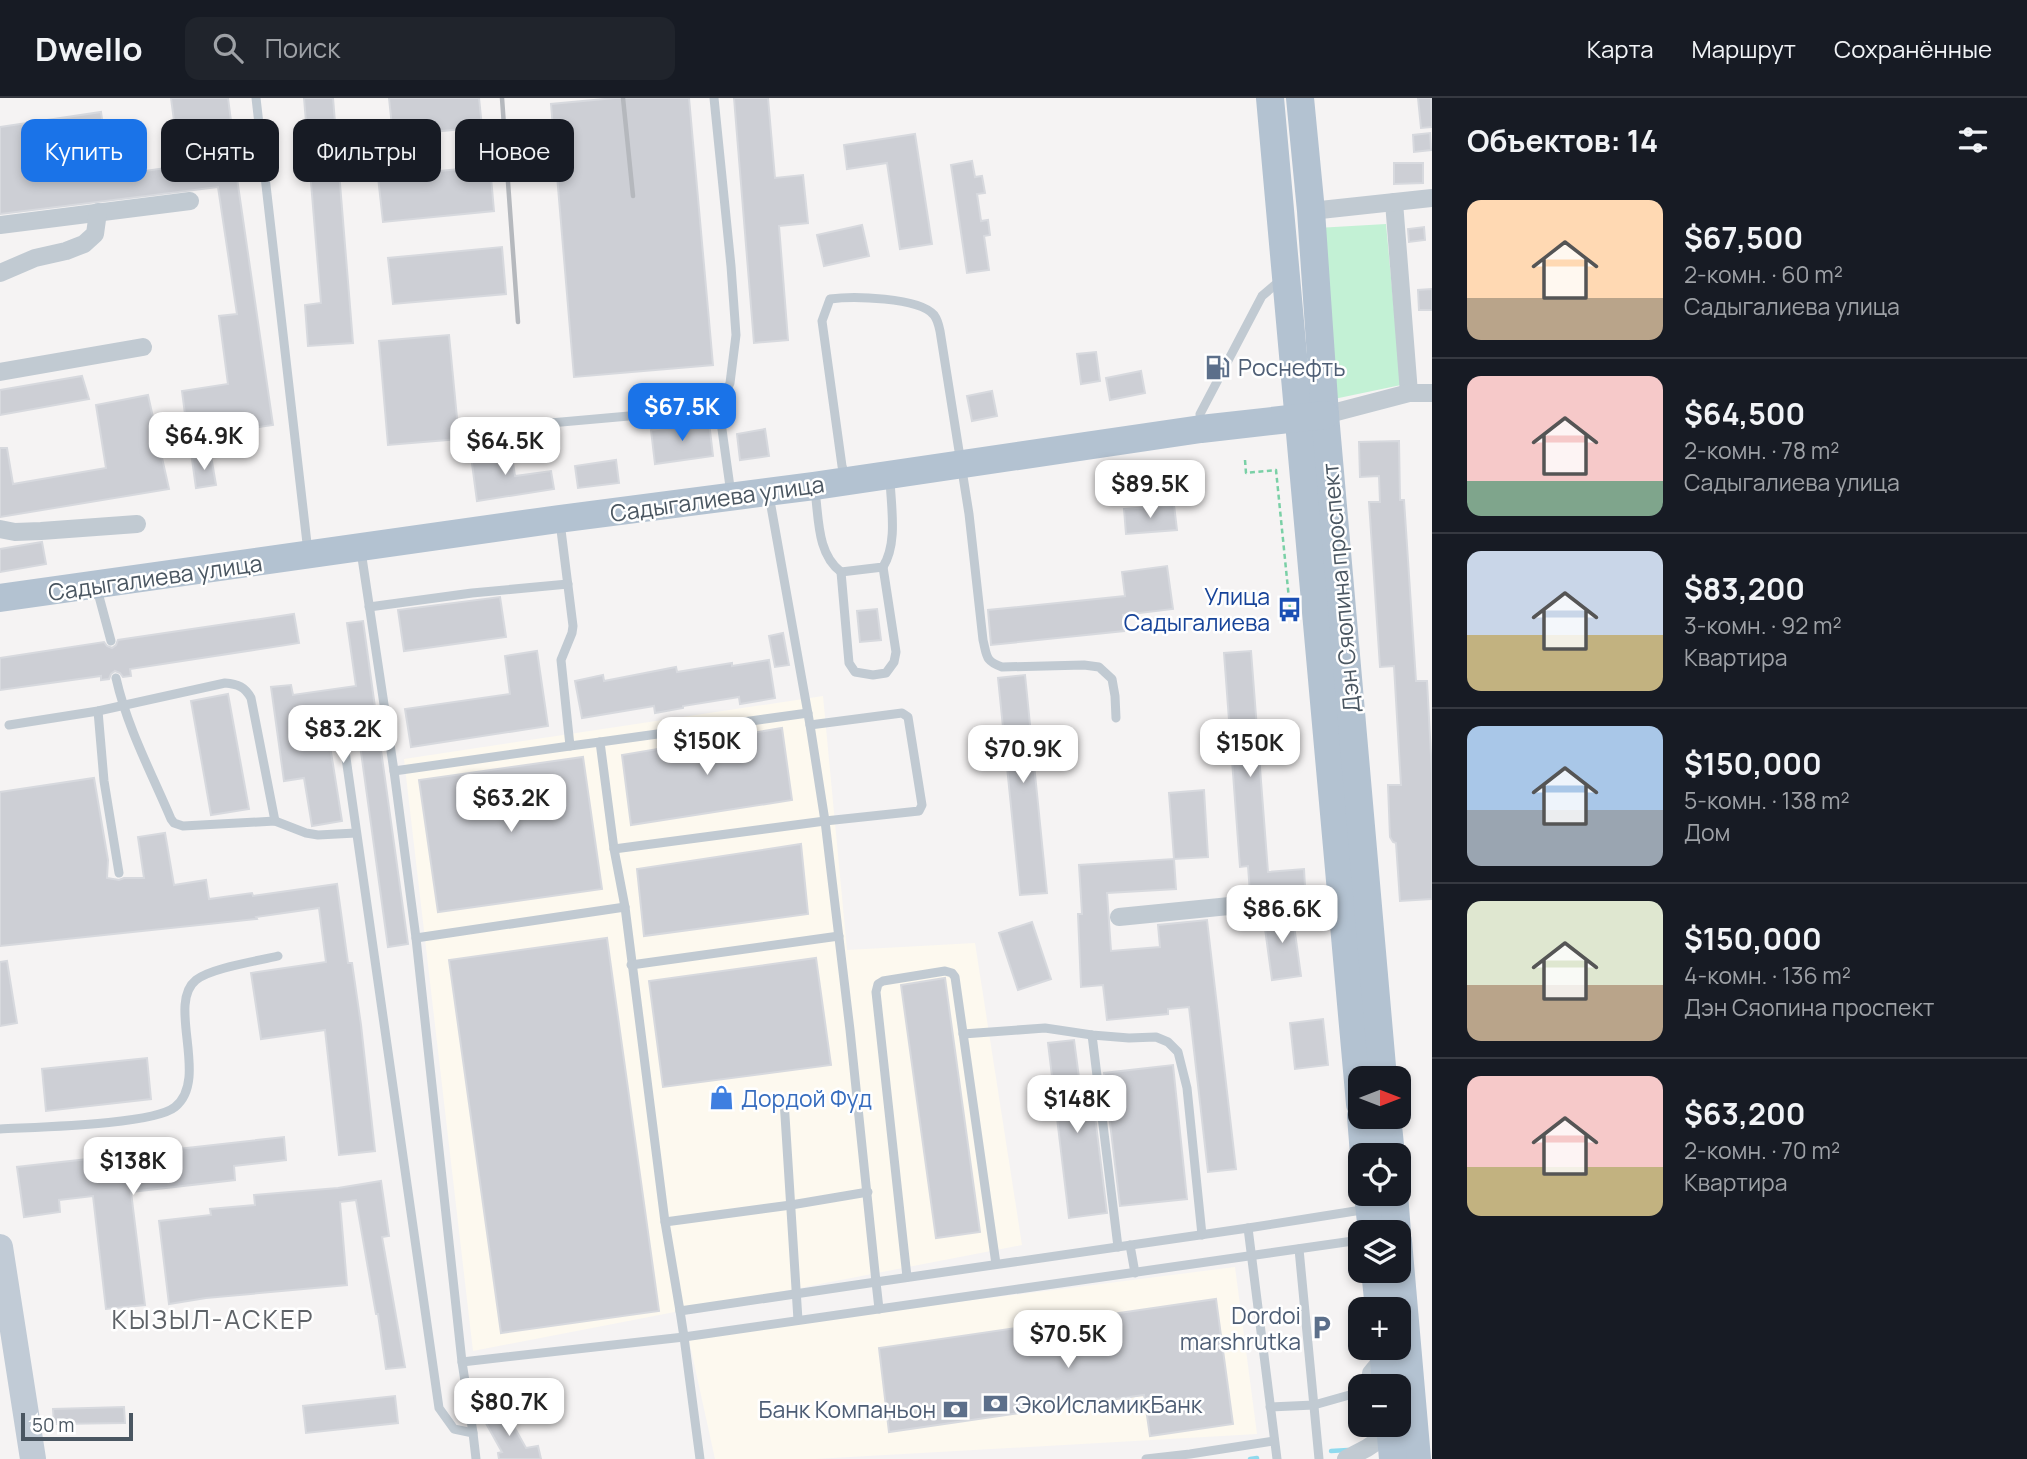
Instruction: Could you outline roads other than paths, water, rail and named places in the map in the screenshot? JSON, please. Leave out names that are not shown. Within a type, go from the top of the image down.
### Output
[{"type":"main road","name":"Дэн Сяопина проспект","points":[[1270,98],[1356,1066]]},
{"type":"main road","name":"Дэн Сяопина проспект","points":[[1300,98],[1382,1066]]},
{"type":"main road","name":"Садыгалиева улица","points":[[0,598],[814,486],[1201,429],[1325,415]]},
{"type":"main road","points":[[1399,1283],[1402,1374]]},
{"type":"main road","points":[[1407,1437],[1418,1459]]},
{"type":"street","points":[[1311,211],[1432,198]]},
{"type":"street","points":[[0,225],[190,201]]},
{"type":"street","points":[[1394,202],[1409,393]]},
{"type":"street","points":[[0,273],[35,258],[84,244],[95,234],[98,212]]},
{"type":"street","points":[[0,372],[142,347]]},
{"type":"street","name":"Садыгалиева улица","points":[[1325,415],[1409,393],[1432,393]]},
{"type":"street","points":[[0,529],[28,531],[137,524]]},
{"type":"street","points":[[1119,917],[1340,895]]},
{"type":"street","points":[[0,1247],[33,1459]]},
{"type":"street","points":[[1346,1459],[1390,1437]]},
{"type":"lane","points":[[256,98],[309,556]]},
{"type":"lane","points":[[714,98],[736,335],[730,383],[719,408],[731,497]]},
{"type":"lane","points":[[1201,429],[1200,414],[1262,296],[1286,276]]},
{"type":"lane","points":[[847,481],[842,466],[822,321],[830,299],[844,297],[912,302],[934,315],[940,331],[988,658],[991,663],[1002,667],[1099,667],[1112,679],[1116,718]]},
{"type":"lane","points":[[539,424],[719,408]]},
{"type":"lane","points":[[841,572],[849,663],[855,672],[873,675],[886,673],[894,662],[896,652],[883,567],[889,556],[891,539],[890,474]]},
{"type":"lane","points":[[814,486],[824,550],[832,566],[841,572],[883,567]]},
{"type":"lane","points":[[768,492],[825,821],[879,1309]]},
{"type":"lane","points":[[559,519],[573,626],[561,665],[570,746]]},
{"type":"lane","points":[[360,548],[416,938],[462,1362],[476,1459]]},
{"type":"lane","points":[[96,584],[111,641]]},
{"type":"lane","points":[[369,607],[568,584]]},
{"type":"lane","points":[[116,678],[122,706],[173,821],[183,826],[275,821],[318,835],[356,833]]},
{"type":"lane","points":[[9,724],[98,711],[225,683],[237,684],[247,691],[251,698],[275,821]]},
{"type":"lane","points":[[98,711],[104,781],[119,873]]},
{"type":"lane","points":[[394,771],[808,713]]},
{"type":"lane","points":[[614,849],[919,811],[922,805],[908,717],[902,713],[810,725]]},
{"type":"lane","points":[[343,737],[439,1408],[454,1429],[473,1433]]},
{"type":"lane","points":[[600,742],[700,1459]]},
{"type":"lane","points":[[416,938],[625,907]]},
{"type":"lane","points":[[631,965],[839,936]]},
{"type":"lane","points":[[0,1129],[88,1125],[162,1115],[176,1107],[185,1096],[189,1080],[185,1004],[188,990],[196,980],[212,972],[278,956]]},
{"type":"lane","points":[[907,1277],[876,992],[878,984],[883,981],[945,971],[955,977],[996,1264]]},
{"type":"lane","points":[[963,1034],[1045,1028],[1092,1035],[1156,1037],[1168,1042],[1178,1052],[1186,1088],[1202,1235]]},
{"type":"lane","points":[[1092,1035],[1118,1247]]},
{"type":"lane","points":[[784,1100],[798,1321]]},
{"type":"lane","points":[[665,1222],[868,1192]]},
{"type":"lane","points":[[680,1311],[1370,1211]]},
{"type":"lane","points":[[1248,1228],[1277,1459]]},
{"type":"lane","points":[[462,1362],[684,1337],[1348,1242]]},
{"type":"lane","points":[[1130,1245],[1135,1273]]},
{"type":"lane","points":[[1299,1250],[1319,1459]]},
{"type":"lane","points":[[1270,1407],[1314,1405],[1348,1395]]},
{"type":"lane","points":[[1146,1459],[1274,1441]]},
{"type":"waterway","points":[[1331,1451],[1348,1450]]},
{"type":"waterway","points":[[1250,1459],[1257,1458]]},
{"type":"railway","points":[[502,98],[518,322]]},
{"type":"railway","points":[[623,98],[633,196]]},
{"type":"place","name":"Роснефть","points":[[1218,367]]},
{"type":"place","name":"Улица Садыгалиева","points":[[1290,609]]},
{"type":"place","name":"Дордой Фуд","points":[[721,1098]]},
{"type":"place","name":"Dordoi marshrutka","points":[[1321,1328]]},
{"type":"place","name":"ЭкоИсламикБанк","points":[[995,1404]]},
{"type":"place","name":"Банк Компаньон","points":[[956,1409]]},
{"type":"district","name":"КЫЗЫЛ-АСКЕР","points":[[213,1319]]}]
